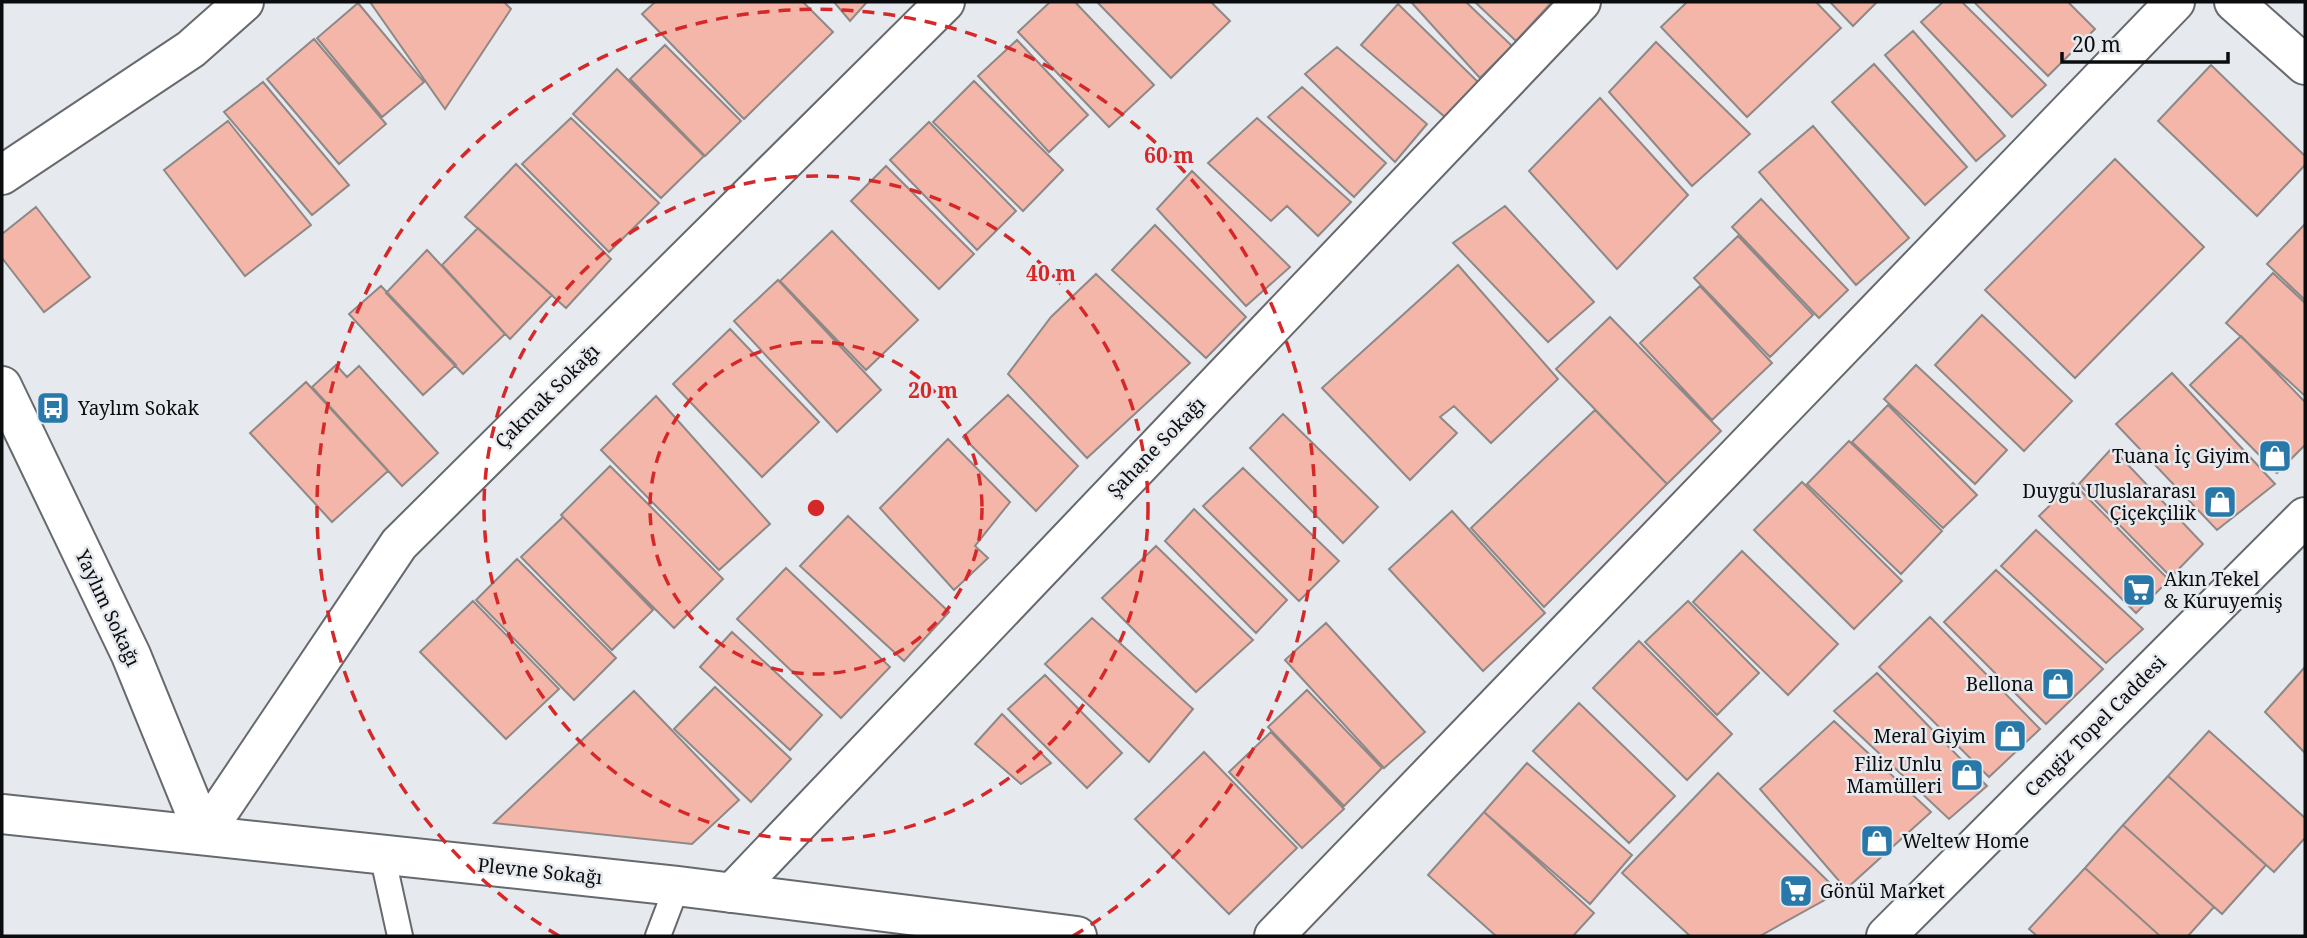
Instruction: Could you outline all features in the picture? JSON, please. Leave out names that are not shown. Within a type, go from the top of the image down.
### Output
[{"type":"street","points":[[2,175],[191,50],[244,2]]},
{"type":"street","name":"Çakmak Sokağı","points":[[204,834],[399,544],[945,2]]},
{"type":"street","name":"Şahane Sokağı","points":[[732,892],[1581,2]]},
{"type":"street","points":[[1274,936],[2175,2]]},
{"type":"street","points":[[2234,2],[2305,65]]},
{"type":"street","name":"Yaylım Sokağı","points":[[2,386],[131,655],[204,834]]},
{"type":"street","name":"Cengiz Topel Caddesi","points":[[1886,936],[2305,517]]},
{"type":"street","name":"Plevne Sokağı","points":[[2,814],[732,892],[1077,936]]},
{"type":"lane","points":[[382,854],[400,936]]},
{"type":"lane","points":[[658,936],[677,886]]},
{"type":"building","points":[[370,2],[504,2],[511,9],[445,109]]},
{"type":"building","points":[[655,2],[803,2],[833,32],[744,119],[642,14]]},
{"type":"building","points":[[834,2],[867,2],[850,21]]},
{"type":"building","points":[[1050,2],[1075,2],[1154,85],[1109,127],[1018,32]]},
{"type":"building","points":[[1097,2],[1211,2],[1230,21],[1171,78]]},
{"type":"building","points":[[1411,2],[1466,2],[1512,46],[1480,78]]},
{"type":"building","points":[[1475,2],[1552,2],[1516,41]]},
{"type":"building","points":[[1687,2],[1816,2],[1841,28],[1747,117],[1661,27]]},
{"type":"building","points":[[1830,2],[1877,2],[1853,26]]},
{"type":"building","points":[[1943,2],[1962,2],[2046,85],[2012,117],[1921,22]]},
{"type":"building","points":[[1974,2],[2068,2],[2095,29],[2048,76]]},
{"type":"building","points":[[358,3],[424,82],[382,117],[317,38]]},
{"type":"building","points":[[1398,4],[1478,82],[1445,117],[1361,45]]},
{"type":"building","points":[[1913,31],[2005,136],[1976,161],[1885,55]]},
{"type":"building","points":[[314,39],[386,124],[339,164],[267,79]]},
{"type":"building","points":[[1017,40],[1088,115],[1049,152],[978,76]]},
{"type":"building","points":[[1656,42],[1750,134],[1692,186],[1609,92]]},
{"type":"building","points":[[665,45],[741,121],[705,156],[630,79]]},
{"type":"building","points":[[1337,47],[1427,124],[1395,162],[1305,74]]},
{"type":"building","points":[[1874,64],[1967,167],[1925,205],[1832,102]]},
{"type":"building","points":[[2211,65],[2305,156],[2305,165],[2257,216],[2158,121]]},
{"type":"building","points":[[617,69],[704,156],[661,198],[573,114]]},
{"type":"building","points":[[974,81],[1063,170],[1023,211],[933,122]]},
{"type":"building","points":[[263,82],[349,185],[312,215],[224,112]]},
{"type":"building","points":[[1302,87],[1386,163],[1354,197],[1268,117]]},
{"type":"building","points":[[1600,98],[1688,195],[1617,269],[1529,171]]},
{"type":"building","points":[[571,118],[659,203],[609,252],[522,164]]},
{"type":"building","points":[[1257,118],[1351,202],[1318,236],[1287,206],[1271,221],[1208,163]]},
{"type":"building","points":[[228,121],[311,225],[245,276],[164,170]]},
{"type":"building","points":[[929,122],[1016,211],[977,250],[890,160]]},
{"type":"building","points":[[1813,126],[1909,238],[1856,285],[1759,172]]},
{"type":"building","points":[[2115,159],[2204,247],[2075,378],[1985,290]]},
{"type":"building","points":[[516,164],[611,259],[566,308],[465,217]]},
{"type":"building","points":[[886,166],[974,254],[939,289],[851,201]]},
{"type":"building","points":[[1192,171],[1290,267],[1246,306],[1157,209]]},
{"type":"building","points":[[1761,199],[1848,290],[1819,318],[1732,227]]},
{"type":"building","points":[[1505,206],[1594,302],[1548,342],[1453,243]]},
{"type":"building","points":[[36,207],[90,277],[44,312],[2,258],[2,234]]},
{"type":"building","points":[[2305,224],[2305,300],[2267,264]]},
{"type":"building","points":[[1155,225],[1246,317],[1206,358],[1112,270]]},
{"type":"building","points":[[478,228],[552,295],[510,339],[442,265]]},
{"type":"building","points":[[832,231],[918,320],[866,370],[780,281]]},
{"type":"building","points":[[1738,236],[1813,315],[1770,357],[1694,278]]},
{"type":"building","points":[[427,250],[505,334],[463,374],[386,293]]},
{"type":"building","points":[[1458,265],[1558,379],[1491,443],[1454,406],[1440,417],[1457,433],[1410,480],[1322,388]]},
{"type":"building","points":[[2273,273],[2305,303],[2305,396],[2226,323]]},
{"type":"building","points":[[1096,274],[1190,363],[1087,458],[1008,374],[1051,317]]},
{"type":"building","points":[[778,280],[881,390],[837,432],[734,321]]},
{"type":"building","points":[[381,286],[456,365],[423,395],[349,314]]},
{"type":"building","points":[[1700,286],[1772,363],[1712,420],[1640,343]]},
{"type":"building","points":[[1982,315],[2072,401],[2024,451],[1935,365]]},
{"type":"building","points":[[1610,317],[1721,431],[1667,484],[1556,369]]},
{"type":"building","points":[[730,329],[819,422],[762,477],[673,384]]},
{"type":"building","points":[[2241,336],[2305,402],[2305,445],[2277,473],[2190,385]]},
{"type":"building","points":[[336,365],[347,377],[359,366],[438,453],[402,486],[312,387]]},
{"type":"building","points":[[1916,365],[2007,450],[1975,484],[1884,399]]},
{"type":"building","points":[[2172,373],[2275,484],[2217,530],[2116,424]]},
{"type":"building","points":[[306,382],[388,471],[332,522],[250,433]]},
{"type":"building","points":[[1008,395],[1078,466],[1036,511],[963,437]]},
{"type":"building","points":[[656,396],[770,524],[719,570],[601,450]]},
{"type":"building","points":[[1888,405],[1977,495],[1943,528],[1852,442]]},
{"type":"building","points":[[1595,410],[1667,484],[1544,607],[1471,528]]},
{"type":"building","points":[[1283,414],[1378,507],[1343,543],[1250,448]]},
{"type":"building","points":[[948,439],[1010,502],[975,546],[988,558],[954,590],[880,508]]},
{"type":"building","points":[[1849,441],[1942,531],[1901,574],[1807,484]]},
{"type":"building","points":[[2112,448],[2203,544],[2171,577],[2079,484]]},
{"type":"building","points":[[610,466],[723,579],[674,628],[561,515]]},
{"type":"building","points":[[1243,468],[1339,561],[1299,601],[1203,506]]},
{"type":"building","points":[[1802,482],[1902,581],[1854,629],[1754,530]]},
{"type":"building","points":[[2073,483],[2169,580],[2136,613],[2039,516]]},
{"type":"building","points":[[1194,509],[1287,600],[1256,633],[1165,541]]},
{"type":"building","points":[[1452,511],[1545,613],[1483,671],[1389,569]]},
{"type":"building","points":[[848,516],[949,612],[904,661],[800,566]]},
{"type":"building","points":[[563,517],[653,610],[612,650],[521,557]]},
{"type":"building","points":[[2036,530],[2143,629],[2106,663],[2001,566]]},
{"type":"building","points":[[1156,546],[1253,640],[1196,692],[1102,598]]},
{"type":"building","points":[[1742,551],[1838,644],[1788,695],[1693,602]]},
{"type":"building","points":[[517,559],[616,658],[574,700],[476,600]]},
{"type":"building","points":[[786,568],[890,667],[841,718],[737,619]]},
{"type":"building","points":[[1996,570],[2103,669],[2046,724],[1944,622]]},
{"type":"building","points":[[473,601],[559,689],[506,739],[420,652]]},
{"type":"building","points":[[1688,601],[1759,673],[1717,715],[1645,642]]},
{"type":"building","points":[[1930,617],[2040,729],[1989,777],[1879,667]]},
{"type":"building","points":[[1092,618],[1193,709],[1149,762],[1045,664]]},
{"type":"building","points":[[1326,623],[1425,732],[1384,768],[1285,660]]},
{"type":"building","points":[[732,632],[822,715],[790,750],[700,667]]},
{"type":"building","points":[[1639,641],[1732,734],[1687,780],[1593,688]]},
{"type":"building","points":[[2305,667],[2305,753],[2265,712]]},
{"type":"building","points":[[1877,673],[1987,786],[1949,819],[1834,711]]},
{"type":"building","points":[[1045,675],[1122,753],[1087,788],[1008,709]]},
{"type":"building","points":[[715,687],[791,759],[751,802],[674,729]]},
{"type":"building","points":[[1307,690],[1382,768],[1344,806],[1268,727]]},
{"type":"building","points":[[634,691],[739,800],[692,844],[494,823]]},
{"type":"building","points":[[1579,703],[1675,796],[1629,843],[1533,751]]},
{"type":"building","points":[[1002,714],[1051,763],[1021,784],[975,744]]},
{"type":"building","points":[[1834,721],[1931,812],[1846,889],[1760,789]]},
{"type":"building","points":[[2209,731],[2305,818],[2305,838],[2274,872],[2168,776]]},
{"type":"building","points":[[1271,732],[1344,809],[1302,848],[1229,772]]},
{"type":"building","points":[[1204,752],[1297,848],[1229,914],[1135,819]]},
{"type":"building","points":[[1527,763],[1632,855],[1590,904],[1484,812]]},
{"type":"building","points":[[1718,773],[1839,892],[1760,936],[1690,936],[1622,873]]},
{"type":"building","points":[[2168,776],[2266,865],[2222,914],[2123,825]]},
{"type":"building","points":[[1484,812],[1594,913],[1573,936],[1496,936],[1428,875]]},
{"type":"building","points":[[2123,825],[2214,907],[2188,936],[2160,936],[2085,868]]},
{"type":"building","points":[[2085,868],[2160,936],[2037,936],[2029,929]]},
{"type":"place","name":"Yaylım Sokak","points":[[53,408]]},
{"type":"place","name":"Tuana İç Giyim","points":[[2275,456]]},
{"type":"place","name":"Duygu Uluslararası Çiçekçilik","points":[[2220,502]]},
{"type":"place","name":"Akın Tekel & Kuruyemiş","points":[[2139,590]]},
{"type":"place","name":"Bellona","points":[[2058,684]]},
{"type":"place","name":"Meral Giyim","points":[[2010,736]]},
{"type":"place","name":"Filiz Unlu Mamülleri","points":[[1967,775]]},
{"type":"place","name":"Weltew Home","points":[[1877,841]]},
{"type":"place","name":"Gönül Market","points":[[1796,891]]}]
